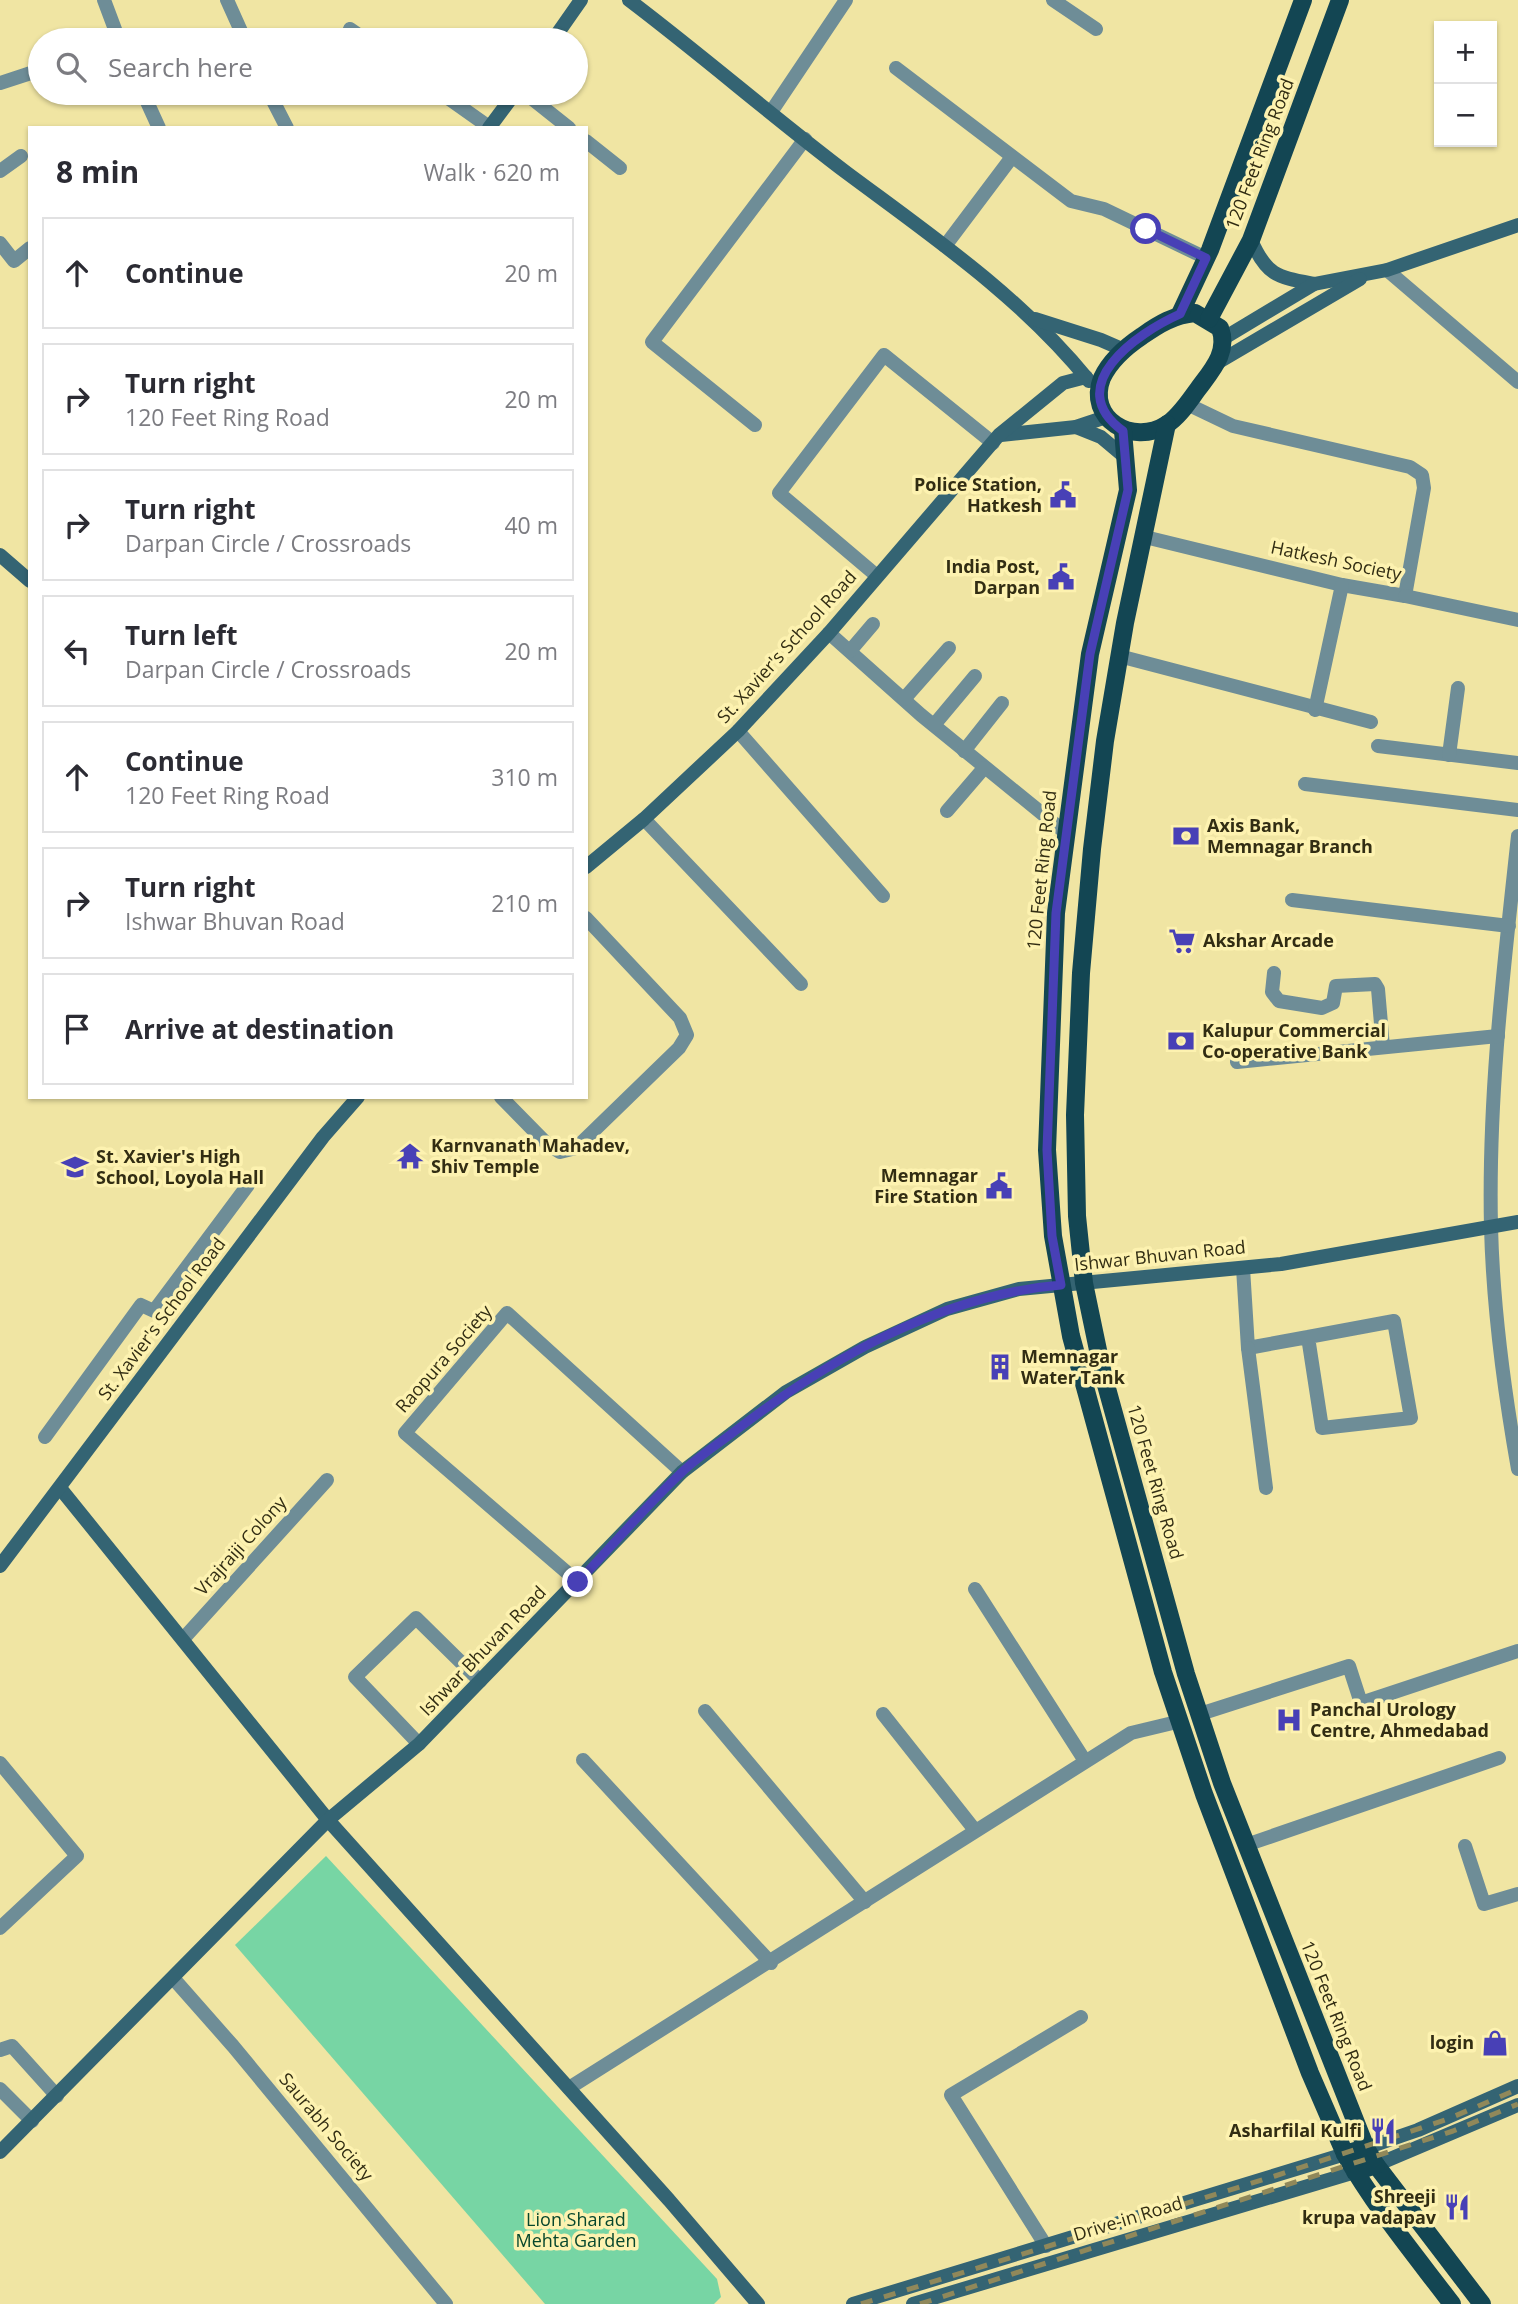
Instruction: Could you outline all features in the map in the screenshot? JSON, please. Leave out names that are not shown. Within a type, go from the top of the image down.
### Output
[{"type":"main road","name":"120 Feet Ring Road","points":[[1180,314],[1206,258],[1303,0]]},
{"type":"main road","name":"120 Feet Ring Road","points":[[1209,319],[1251,240],[1340,0]]},
{"type":"main road","points":[[1195,313],[1220,328],[1224,338],[1217,363],[1187,404],[1167,424],[1140,433],[1123,431],[1105,417],[1099,393],[1102,378],[1124,351],[1158,324],[1180,314],[1195,313]]},
{"type":"main road","name":"120 Feet Ring Road","points":[[1167,424],[1119,656],[1095,822],[1081,973],[1075,1115],[1077,1216],[1084,1283],[1103,1374],[1200,1714],[1246,1845],[1366,2148],[1376,2165]]},
{"type":"main road","name":"120 Feet Ring Road","points":[[1123,431],[1128,490],[1090,654],[1056,913],[1047,1150],[1052,1236],[1061,1285],[1108,1474],[1163,1672],[1204,1794],[1305,2060],[1355,2172]]},
{"type":"main road","points":[[1345,2154],[1366,2148]]},
{"type":"main road","points":[[1452,2304],[1355,2172],[1376,2165],[1482,2304]]},
{"type":"street","points":[[104,0],[114,28]]},
{"type":"street","points":[[227,0],[240,28]]},
{"type":"street","points":[[561,28],[581,0]]},
{"type":"street","points":[[629,0],[945,246],[1033,318],[1099,393]]},
{"type":"street","points":[[1054,0],[1096,29]]},
{"type":"street","points":[[771,112],[845,1]]},
{"type":"street","points":[[896,68],[1071,201],[1104,209],[1206,258]]},
{"type":"street","points":[[0,83],[28,74]]},
{"type":"street","points":[[148,105],[158,126]]},
{"type":"street","points":[[276,105],[287,126]]},
{"type":"street","points":[[458,105],[488,126]]},
{"type":"street","points":[[490,126],[505,105]]},
{"type":"street","points":[[540,105],[566,126]]},
{"type":"street","points":[[755,425],[652,342],[805,139]]},
{"type":"street","points":[[588,143],[620,168]]},
{"type":"street","points":[[0,171],[21,156]]},
{"type":"street","points":[[945,246],[1012,157]]},
{"type":"street","points":[[1224,338],[1314,284],[1387,270],[1518,225]]},
{"type":"street","points":[[1251,240],[1259,260],[1269,271],[1280,278],[1314,284]]},
{"type":"street","points":[[0,243],[13,261],[28,250]]},
{"type":"street","points":[[1387,270],[1518,382]]},
{"type":"street","points":[[1217,363],[1371,273]]},
{"type":"street","points":[[1033,318],[1101,340],[1124,351]]},
{"type":"street","points":[[877,576],[779,493],[884,355],[996,439],[1076,428],[1105,417]]},
{"type":"street","name":"St. Xavier's School Road","points":[[588,862],[644,819],[738,731],[829,633],[996,439],[1063,383],[1086,377]]},
{"type":"street","name":"Hatkesh Society","points":[[1144,537],[1342,585],[1405,596],[1424,488],[1422,475],[1410,467],[1233,426],[1187,404]]},
{"type":"street","points":[[1076,428],[1101,437],[1126,458]]},
{"type":"street","points":[[0,555],[28,579]]},
{"type":"street","points":[[1315,710],[1342,585]]},
{"type":"street","points":[[1405,596],[1518,620]]},
{"type":"street","points":[[850,651],[873,624]]},
{"type":"street","points":[[829,633],[984,768],[1066,833]]},
{"type":"street","points":[[904,699],[949,648]]},
{"type":"street","points":[[1119,656],[1315,710],[1371,722]]},
{"type":"street","points":[[934,725],[975,677]]},
{"type":"street","points":[[1449,755],[1458,688]]},
{"type":"street","points":[[964,751],[1002,703]]},
{"type":"street","points":[[738,731],[883,896]]},
{"type":"street","points":[[1378,746],[1518,763]]},
{"type":"street","points":[[947,811],[984,768]]},
{"type":"street","points":[[1305,785],[1518,810]]},
{"type":"street","points":[[644,819],[801,984]]},
{"type":"street","points":[[1518,836],[1498,1036],[1491,1227],[1506,1398],[1518,1469]]},
{"type":"street","points":[[1292,900],[1508,926]]},
{"type":"street","points":[[503,1099],[547,1144],[560,1152],[576,1149],[680,1048],[687,1035],[680,1018],[588,920]]},
{"type":"street","points":[[1274,973],[1272,992],[1279,1001],[1322,1008],[1333,1003],[1336,986],[1375,984],[1378,989],[1383,1047]]},
{"type":"street","points":[[1237,1062],[1498,1036]]},
{"type":"street","name":"St. Xavier's School Road","points":[[0,1566],[323,1137],[356,1099]]},
{"type":"street","points":[[45,1437],[141,1305],[154,1311],[247,1185]]},
{"type":"street","name":"Ishwar Bhuvan Road","points":[[0,2152],[328,1820],[419,1744],[682,1472],[786,1392],[865,1347],[947,1309],[1019,1289],[1243,1268],[1518,1222]]},
{"type":"street","points":[[1243,1268],[1248,1348],[1266,1488]]},
{"type":"street","name":"Raopura Society","points":[[578,1582],[405,1433],[507,1313],[682,1472]]},
{"type":"street","points":[[1248,1348],[1394,1321],[1411,1418],[1322,1428],[1308,1337]]},
{"type":"street","name":"Vrajraiji Colony","points":[[184,1638],[327,1480]]},
{"type":"street","points":[[60,1488],[184,1638],[328,1820],[569,2088],[758,2304]]},
{"type":"street","points":[[975,1589],[1085,1761]]},
{"type":"street","points":[[419,1744],[355,1677],[416,1618],[480,1681]]},
{"type":"street","points":[[1200,1714],[1349,1666],[1361,1703],[1518,1651]]},
{"type":"street","points":[[705,1711],[865,1902]]},
{"type":"street","points":[[883,1714],[974,1829]]},
{"type":"street","points":[[569,2088],[771,1963],[974,1829],[1130,1733],[1181,1721]]},
{"type":"street","points":[[1246,1845],[1499,1758]]},
{"type":"street","points":[[583,1760],[771,1963]]},
{"type":"street","points":[[0,1763],[77,1856],[0,1928]]},
{"type":"street","points":[[1465,1846],[1483,1904],[1518,1894]]},
{"type":"street","name":"Saurabh Society","points":[[173,1978],[233,2046],[446,2304]]},
{"type":"street","points":[[1046,2246],[951,2095],[1081,2017]]},
{"type":"street","points":[[0,2050],[12,2046],[57,2096]]},
{"type":"street","points":[[1366,2148],[1418,2130],[1518,2086]]},
{"type":"street","points":[[0,2089],[32,2120]]},
{"type":"street","points":[[1376,2165],[1518,2105]]},
{"type":"street","points":[[853,2304],[1345,2154]]},
{"type":"street","name":"Drive-in Road","points":[[913,2304],[1355,2172]]},
{"type":"green space","name":"Lion Sharad Mehta Garden","points":[[326,1856],[717,2279],[721,2297],[714,2304],[545,2304],[235,1945]]},
{"type":"railway","points":[[861,2304],[1275,2176],[1448,2119],[1518,2089]]},
{"type":"railway","points":[[920,2304],[1453,2131],[1518,2104]]},
{"type":"place","name":"Police Station, Hatkesh","points":[[1063,495]]},
{"type":"place","name":"India Post, Darpan","points":[[1061,577]]},
{"type":"place","name":"Axis Bank, Memnagar Branch","points":[[1186,836]]},
{"type":"place","name":"Akshar Arcade","points":[[1182,941]]},
{"type":"place","name":"Kalupur Commercial Co-operative Bank","points":[[1181,1041]]},
{"type":"place","name":"Karnvanath Mahadev, Shiv Temple","points":[[410,1156]]},
{"type":"place","name":"St. Xavier's High School, Loyola Hall","points":[[75,1167]]},
{"type":"place","name":"Memnagar Fire Station","points":[[999,1186]]},
{"type":"place","name":"Memnagar Water Tank","points":[[1000,1367]]},
{"type":"place","name":"Panchal Urology Centre, Ahmedabad","points":[[1289,1720]]},
{"type":"place","name":"login","points":[[1495,2043]]},
{"type":"place","name":"Asharfilal Kulfi","points":[[1383,2131]]},
{"type":"place","name":"Shreeji krupa vadapav","points":[[1457,2207]]},
{"type":"route","points":[[578,1582],[682,1472],[786,1392],[865,1347],[947,1309],[1019,1289],[1061,1285],[1052,1236],[1047,1150],[1056,913],[1090,654],[1128,490],[1123,431],[1105,417],[1100,406],[1099,393],[1102,378],[1111,363],[1158,324],[1180,314],[1206,258],[1146,229]]}]
